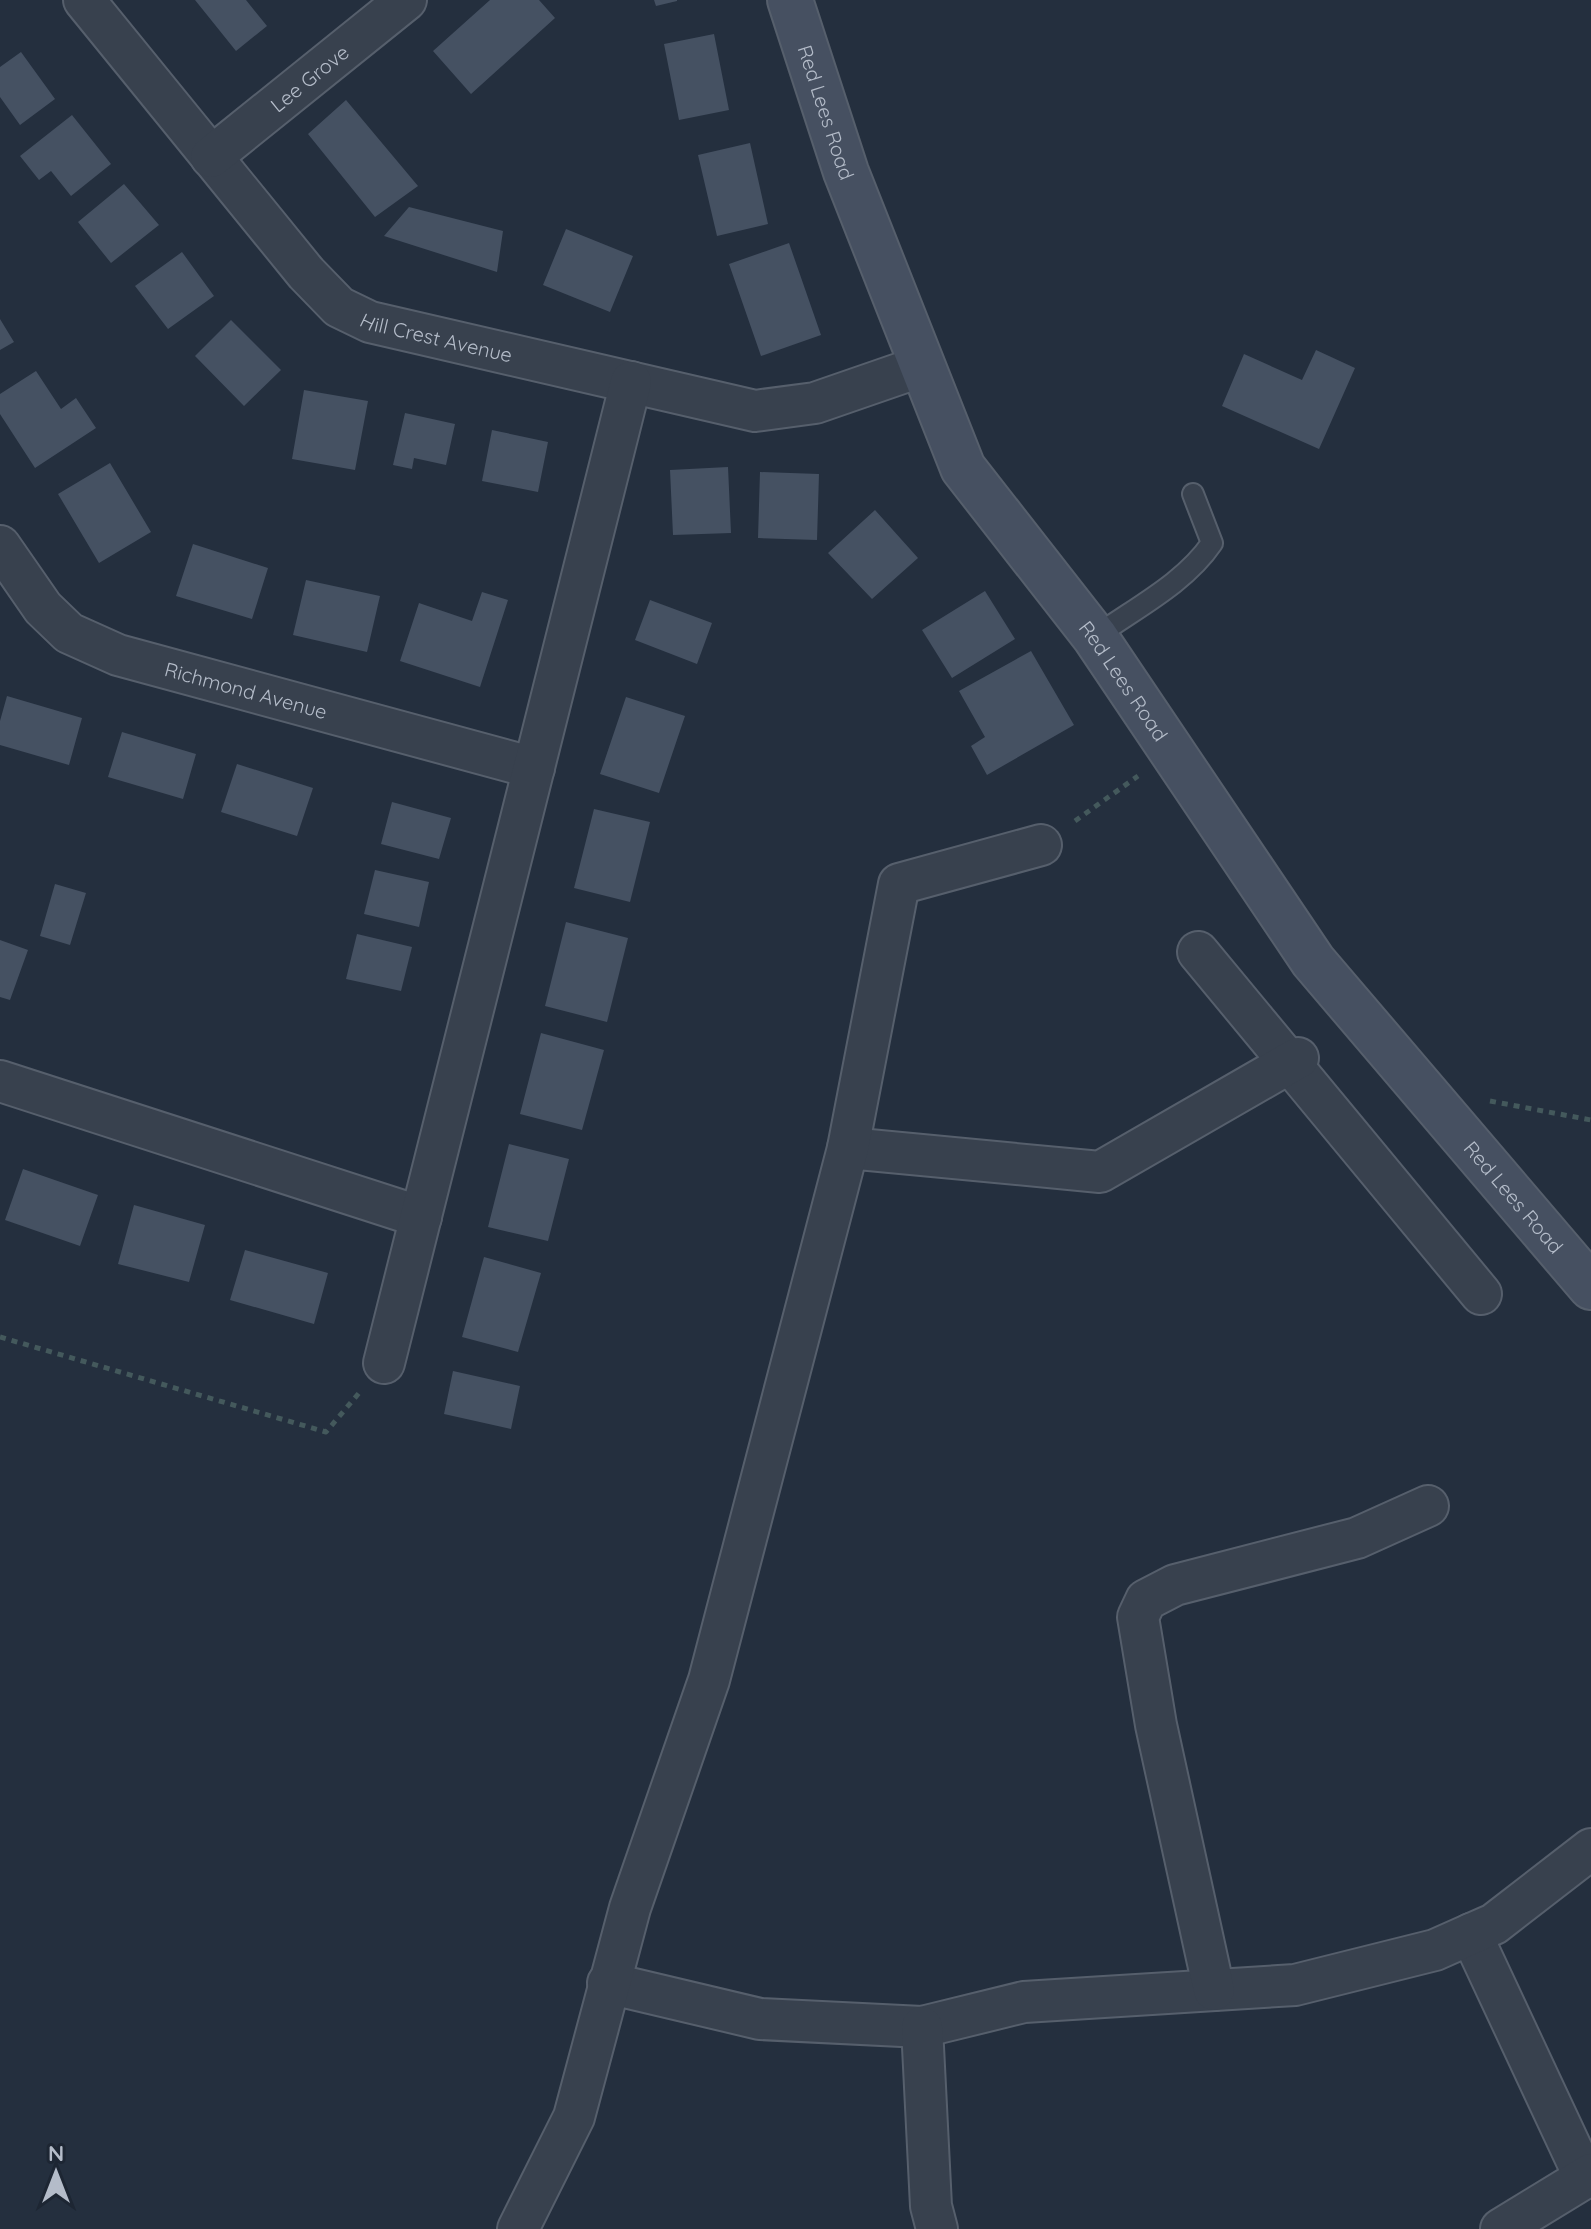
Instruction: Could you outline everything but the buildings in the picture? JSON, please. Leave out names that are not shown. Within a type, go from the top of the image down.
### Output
[{"type":"street","name":"Hill Crest Avenue","points":[[84,0],[306,273],[339,307],[370,322],[755,411],[815,403],[922,366]]},
{"type":"street","name":"Lee Grove","points":[[211,157],[406,0]]},
{"type":"street","name":"Red Lees Road","points":[[790,0],[846,172],[963,468],[1095,637],[1313,961],[1591,1287]]},
{"type":"street","points":[[384,1363],[631,382]]},
{"type":"street","name":"Richmond Avenue","points":[[0,546],[43,608],[69,633],[118,655],[534,768]]},
{"type":"street","points":[[518,2229],[574,2117],[608,1983],[709,1680],[848,1148],[899,884],[1041,845]]},
{"type":"street","points":[[1198,952],[1294,1060],[1481,1294]]},
{"type":"street","points":[[848,1148],[1100,1172],[1294,1060]]},
{"type":"street","points":[[0,1081],[421,1217]]},
{"type":"street","points":[[1214,1990],[1156,1725],[1138,1617],[1146,1600],[1175,1585],[1357,1538],[1428,1506]]},
{"type":"street","points":[[608,1983],[760,2019],[922,2027],[1024,2002],[1295,1985],[1435,1950],[1494,1924],[1591,1849]]},
{"type":"street","points":[[1471,1934],[1588,2176],[1501,2229]]},
{"type":"street","points":[[922,2027],[928,2159],[937,2229]]},
{"type":"lane","points":[[1095,637],[1200,561],[1212,543],[1193,494]]},
{"type":"path","points":[[1041,845],[1173,752]]},
{"type":"path","points":[[1444,1112],[1475,1099],[1591,1120]]},
{"type":"path","points":[[0,1337],[326,1432],[384,1363]]}]
